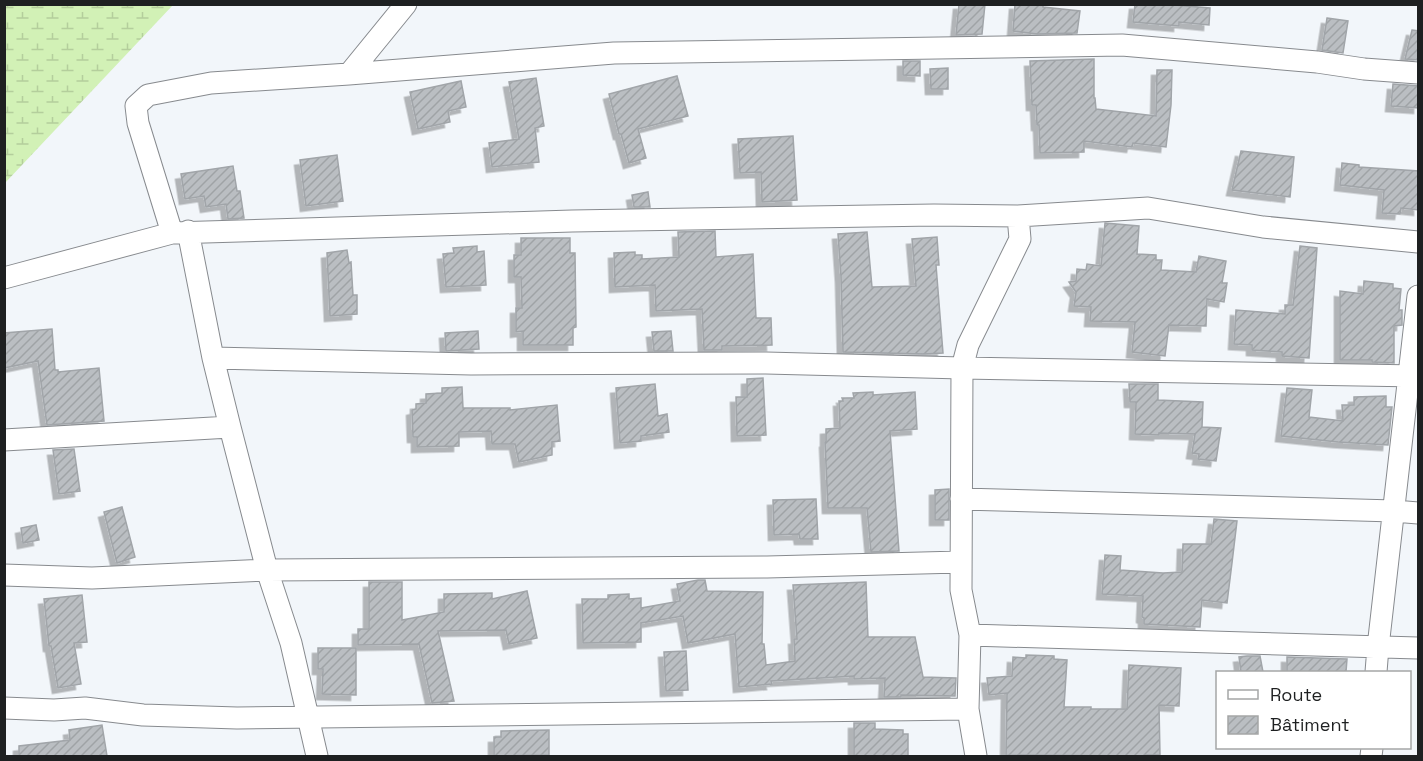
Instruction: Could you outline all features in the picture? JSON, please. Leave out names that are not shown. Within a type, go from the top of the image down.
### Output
[{"type":"street","points":[[350,74],[406,4]]},
{"type":"street","points":[[317,756],[291,643],[267,570],[180,232],[138,123],[136,105],[148,95],[211,83],[614,53],[1122,45],[1419,73]]},
{"type":"street","points":[[4,279],[180,232],[572,221],[934,215],[1018,216],[1148,208],[1263,227],[1419,242]]},
{"type":"street","points":[[976,756],[968,709],[970,635],[960,590],[962,368],[968,345],[1020,239],[1018,216]]},
{"type":"street","points":[[1376,671],[1394,511],[1414,376],[1419,296]]},
{"type":"street","points":[[213,358],[471,364],[765,363],[1414,376]]},
{"type":"street","points":[[4,440],[230,427]]},
{"type":"street","points":[[961,499],[1419,513]]},
{"type":"street","points":[[4,575],[92,578],[267,570],[755,567],[960,562]]},
{"type":"street","points":[[970,635],[1419,648]]},
{"type":"street","points":[[4,708],[54,710],[85,708],[143,715],[237,718],[968,709]]},
{"type":"green space","points":[[4,5],[173,5],[5,183]]},
{"type":"building","points":[[959,4],[985,4],[982,34],[956,35]]},
{"type":"building","points":[[1015,4],[1043,4],[1043,7],[1080,11],[1077,33],[1037,34],[1013,31]]},
{"type":"building","points":[[1135,4],[1210,8],[1209,25],[1179,22],[1179,26],[1133,22]]},
{"type":"building","points":[[1327,18],[1348,21],[1343,53],[1322,50]]},
{"type":"building","points":[[1412,30],[1419,31],[1419,60],[1405,59]]},
{"type":"building","points":[[1094,59],[1096,109],[1156,116],[1157,70],[1172,70],[1166,147],[1133,143],[1132,147],[1084,141],[1084,152],[1040,153],[1036,105],[1032,105],[1030,61]]},
{"type":"building","points":[[903,61],[920,61],[920,76],[903,75]]},
{"type":"building","points":[[948,68],[948,89],[931,89],[930,69]]},
{"type":"building","points":[[677,76],[688,116],[638,129],[646,158],[629,163],[609,94]]},
{"type":"building","points":[[536,78],[544,126],[535,128],[539,162],[492,167],[489,143],[519,139],[509,82]]},
{"type":"building","points":[[461,81],[466,107],[448,111],[450,122],[418,129],[410,92]]},
{"type":"building","points":[[1393,84],[1419,86],[1419,108],[1391,106]]},
{"type":"building","points":[[793,136],[797,200],[762,202],[761,172],[740,173],[738,139]]},
{"type":"building","points":[[1241,151],[1294,157],[1290,197],[1232,190]]},
{"type":"building","points":[[337,155],[343,201],[306,206],[300,160]]},
{"type":"building","points":[[1342,163],[1359,165],[1359,167],[1419,171],[1419,210],[1401,208],[1400,214],[1382,213],[1384,190],[1340,185]]},
{"type":"building","points":[[233,166],[244,218],[228,219],[226,204],[206,207],[204,196],[185,199],[181,174]]},
{"type":"building","points":[[648,192],[650,207],[634,207],[632,195]]},
{"type":"building","points":[[1105,223],[1139,226],[1137,254],[1156,255],[1156,260],[1162,260],[1161,270],[1196,272],[1199,256],[1226,261],[1222,283],[1227,283],[1224,302],[1207,299],[1206,326],[1169,325],[1165,356],[1132,352],[1135,322],[1090,321],[1091,307],[1074,306],[1076,292],[1069,282],[1076,281],[1077,269],[1086,270],[1087,264],[1101,266]]},
{"type":"building","points":[[715,231],[716,257],[753,254],[756,318],[771,318],[772,345],[722,346],[722,350],[704,350],[702,309],[656,311],[655,285],[615,287],[614,253],[635,252],[635,255],[642,255],[642,259],[679,257],[678,232]]},
{"type":"building","points":[[867,232],[872,287],[916,286],[912,239],[937,237],[939,265],[936,265],[943,353],[843,352],[838,234]]},
{"type":"building","points":[[521,238],[570,238],[570,253],[575,253],[576,327],[573,328],[573,345],[523,345],[523,331],[516,332],[516,308],[522,308],[521,277],[514,277],[514,255],[521,255]]},
{"type":"building","points":[[477,246],[477,252],[484,251],[486,285],[446,287],[443,254],[454,253],[453,248]]},
{"type":"building","points":[[1300,246],[1317,248],[1309,358],[1282,356],[1282,352],[1252,350],[1252,345],[1234,344],[1236,310],[1285,314],[1285,305],[1293,305]]},
{"type":"building","points":[[347,250],[349,263],[351,262],[353,295],[357,295],[357,314],[330,316],[327,253]]},
{"type":"building","points":[[1364,281],[1393,284],[1393,288],[1401,289],[1399,310],[1402,310],[1402,325],[1394,326],[1394,363],[1340,360],[1340,291],[1363,294]]},
{"type":"building","points":[[52,329],[55,370],[58,372],[99,368],[104,421],[47,425],[38,361],[4,368],[4,333]]},
{"type":"building","points":[[478,331],[479,349],[446,351],[445,333]]},
{"type":"building","points":[[671,331],[673,351],[654,351],[652,332]]},
{"type":"building","points":[[763,378],[766,435],[737,436],[736,397],[747,397],[747,379]]},
{"type":"building","points":[[655,384],[658,416],[667,414],[669,432],[641,436],[641,441],[620,443],[616,388]]},
{"type":"building","points":[[1129,384],[1158,384],[1158,400],[1203,402],[1202,427],[1221,428],[1216,461],[1198,459],[1199,454],[1192,453],[1195,434],[1135,434],[1136,402],[1130,402]]},
{"type":"building","points":[[462,387],[463,408],[510,408],[510,410],[557,405],[560,441],[552,442],[552,455],[519,462],[515,444],[492,444],[491,431],[459,432],[459,446],[417,447],[417,437],[413,437],[412,410],[416,409],[416,404],[426,403],[426,394],[442,393],[442,388]]},
{"type":"building","points":[[1287,388],[1312,390],[1309,417],[1343,421],[1342,405],[1354,405],[1354,397],[1386,396],[1386,407],[1392,407],[1388,445],[1281,436]]},
{"type":"building","points":[[873,392],[873,395],[915,392],[917,429],[890,431],[899,551],[871,552],[867,508],[828,508],[826,429],[840,428],[839,401],[843,401],[842,398],[854,398],[853,393]]},
{"type":"building","points":[[74,449],[80,491],[59,494],[53,450]]},
{"type":"building","points":[[949,489],[949,520],[935,520],[935,490]]},
{"type":"building","points":[[816,499],[818,539],[800,539],[799,534],[774,535],[773,500]]},
{"type":"building","points":[[122,507],[135,557],[117,563],[104,512]]},
{"type":"building","points":[[1214,519],[1237,521],[1227,603],[1202,600],[1200,627],[1144,624],[1143,596],[1102,594],[1105,555],[1121,556],[1120,570],[1182,572],[1183,544],[1211,544]]},
{"type":"building","points":[[36,525],[39,540],[23,543],[21,528]]},
{"type":"building","points":[[705,580],[707,591],[763,592],[762,644],[764,644],[766,665],[795,661],[794,639],[797,639],[793,585],[866,582],[868,637],[915,637],[923,677],[956,678],[955,696],[884,697],[885,678],[854,679],[854,676],[771,681],[772,684],[739,687],[735,634],[688,643],[683,616],[641,623],[641,642],[583,643],[582,599],[608,599],[608,595],[629,594],[629,599],[641,598],[641,608],[680,601],[677,584]]},
{"type":"building","points":[[369,582],[402,582],[402,620],[444,612],[444,594],[492,593],[492,599],[527,591],[537,638],[509,644],[506,630],[438,631],[454,701],[432,703],[419,644],[358,645],[358,629],[369,629]]},
{"type":"building","points":[[82,595],[87,642],[74,643],[81,684],[58,688],[51,646],[49,646],[44,599]]},
{"type":"building","points":[[318,648],[356,648],[356,695],[322,694],[323,669],[318,669]]},
{"type":"building","points":[[686,651],[688,690],[666,691],[664,652]]},
{"type":"building","points":[[1026,655],[1054,656],[1054,659],[1067,660],[1064,707],[1127,709],[1129,665],[1181,668],[1179,706],[1159,705],[1160,755],[1006,755],[1007,693],[989,695],[987,678],[1012,676],[1013,657],[1026,658]]},
{"type":"building","points":[[1260,656],[1263,671],[1241,671],[1239,657]]},
{"type":"building","points":[[1287,657],[1347,659],[1346,671],[1287,671]]},
{"type":"building","points":[[854,723],[875,723],[875,729],[903,730],[903,734],[908,734],[908,756],[854,756]]},
{"type":"building","points":[[102,725],[107,756],[19,756],[19,746],[70,740],[69,730]]},
{"type":"building","points":[[549,730],[549,755],[494,756],[494,737],[501,737],[501,731]]}]
